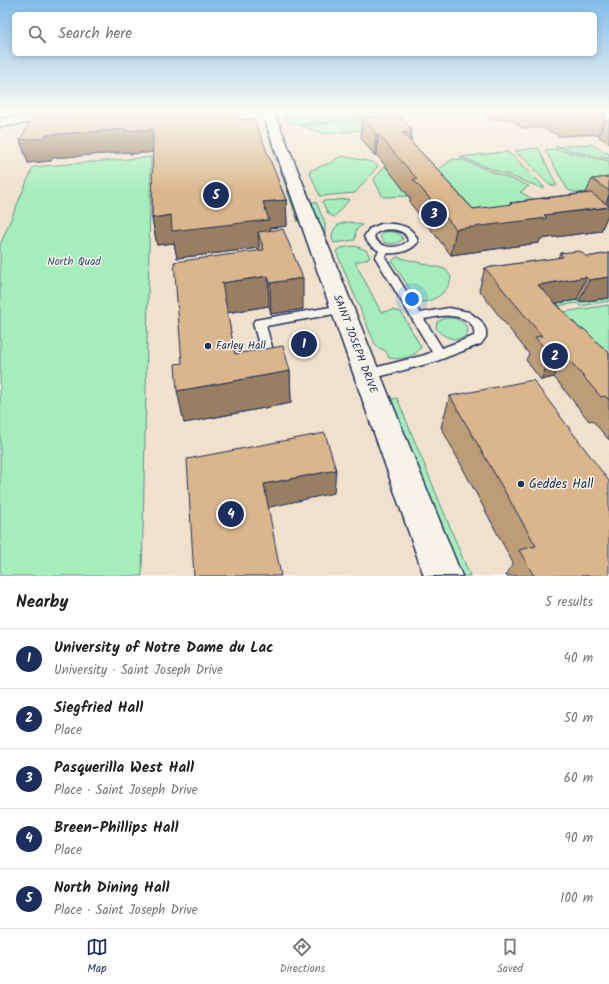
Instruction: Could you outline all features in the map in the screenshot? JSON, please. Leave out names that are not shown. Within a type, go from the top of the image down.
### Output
[{"type":"street","name":"SAINT JOSEPH DRIVE","points":[[278,139],[442,576]]},
{"type":"lane","points":[[385,249],[380,257],[439,354]]},
{"type":"lane","points":[[271,366],[259,323],[342,309]]},
{"type":"lane","points":[[367,375],[429,359],[451,349],[472,344],[479,339],[481,332],[479,326],[472,318],[465,315],[451,311],[417,317]]},
{"type":"shaded area","points":[[0,139],[609,139],[609,576],[0,576]]},
{"type":"green space","points":[[269,139],[271,139],[301,221],[298,222]]},
{"type":"green space","points":[[591,144],[609,154],[609,159],[555,147]]},
{"type":"green space","points":[[537,148],[539,149],[557,186],[553,186],[545,181],[528,162],[514,152]]},
{"type":"green space","points":[[553,149],[609,161],[609,189],[578,193],[568,190],[545,150]]},
{"type":"green space","points":[[508,152],[545,188],[460,157]]},
{"type":"green space","points":[[341,156],[373,162],[378,166],[355,193],[320,196],[309,171],[332,162]]},
{"type":"green space","name":"North Quad","points":[[151,157],[142,576],[0,576],[0,245],[33,167]]},
{"type":"green space","points":[[452,159],[463,160],[529,186],[520,192],[533,199],[536,203],[469,212],[437,171]]},
{"type":"green space","points":[[385,166],[394,177],[396,177],[409,196],[383,197],[374,179]]},
{"type":"green space","points":[[350,199],[334,217],[328,214],[322,201]]},
{"type":"green space","points":[[313,202],[316,202],[325,223],[325,234],[323,235],[311,206]]},
{"type":"green space","points":[[350,222],[362,225],[356,230],[355,240],[334,243],[332,238],[335,228],[339,224]]},
{"type":"green space","points":[[384,232],[395,232],[403,239],[396,244],[385,243],[380,237]]},
{"type":"green space","points":[[355,246],[366,250],[370,257],[365,260],[355,262],[381,312],[393,310],[401,312],[421,347],[415,354],[398,359],[389,358],[386,351],[377,347],[375,344],[336,251],[340,248]]},
{"type":"green space","points":[[397,257],[445,269],[451,276],[448,287],[440,295],[429,301],[418,302],[392,261]]},
{"type":"green space","points":[[609,298],[609,301],[580,306],[577,303],[550,307],[555,302],[577,300],[579,302]]},
{"type":"green space","points":[[609,305],[609,368],[557,313]]},
{"type":"green space","points":[[445,318],[452,318],[462,322],[468,330],[466,335],[463,338],[453,339],[439,332],[436,328],[437,322]]},
{"type":"green space","points":[[397,398],[470,576],[459,576],[389,400]]},
{"type":"building","points":[[153,139],[262,139],[286,200],[263,202],[269,220],[172,231],[171,215],[152,218]]},
{"type":"building","points":[[382,139],[408,139],[444,176],[442,176],[473,209],[512,204],[510,203],[527,201],[526,200],[591,193],[609,207],[544,215],[547,218],[456,229],[413,179],[417,179]]},
{"type":"building","points":[[609,177],[609,191],[592,179]]},
{"type":"building","points":[[283,229],[303,278],[270,283],[268,276],[222,283],[235,354],[283,346],[290,371],[177,391],[175,364],[182,363],[174,262],[264,250],[258,232]]},
{"type":"building","points":[[580,251],[587,257],[609,253],[609,277],[589,280],[586,277],[538,285],[580,329],[584,329],[609,353],[609,400],[605,396],[601,397],[564,354],[551,356],[535,337],[542,336],[485,268],[563,257],[560,253]]},
{"type":"building","name":"Geddes Hall","points":[[533,380],[609,481],[609,576],[534,576],[519,550],[536,546],[450,396]]},
{"type":"building","points":[[325,433],[336,470],[264,484],[281,576],[194,576],[187,459]]},
{"type":"place","name":"North Dining Hall","points":[[216,195]]},
{"type":"place","name":"Pasquerilla West Hall","points":[[434,214]]},
{"type":"place","name":"University of Notre Dame du Lac","points":[[304,344]]},
{"type":"place","name":"Farley Hall","points":[[208,346]]},
{"type":"place","name":"Siegfried Hall","points":[[555,356]]},
{"type":"place","name":"Geddes Hall","points":[[521,484]]},
{"type":"place","name":"Breen-Phillips Hall","points":[[231,514]]}]
